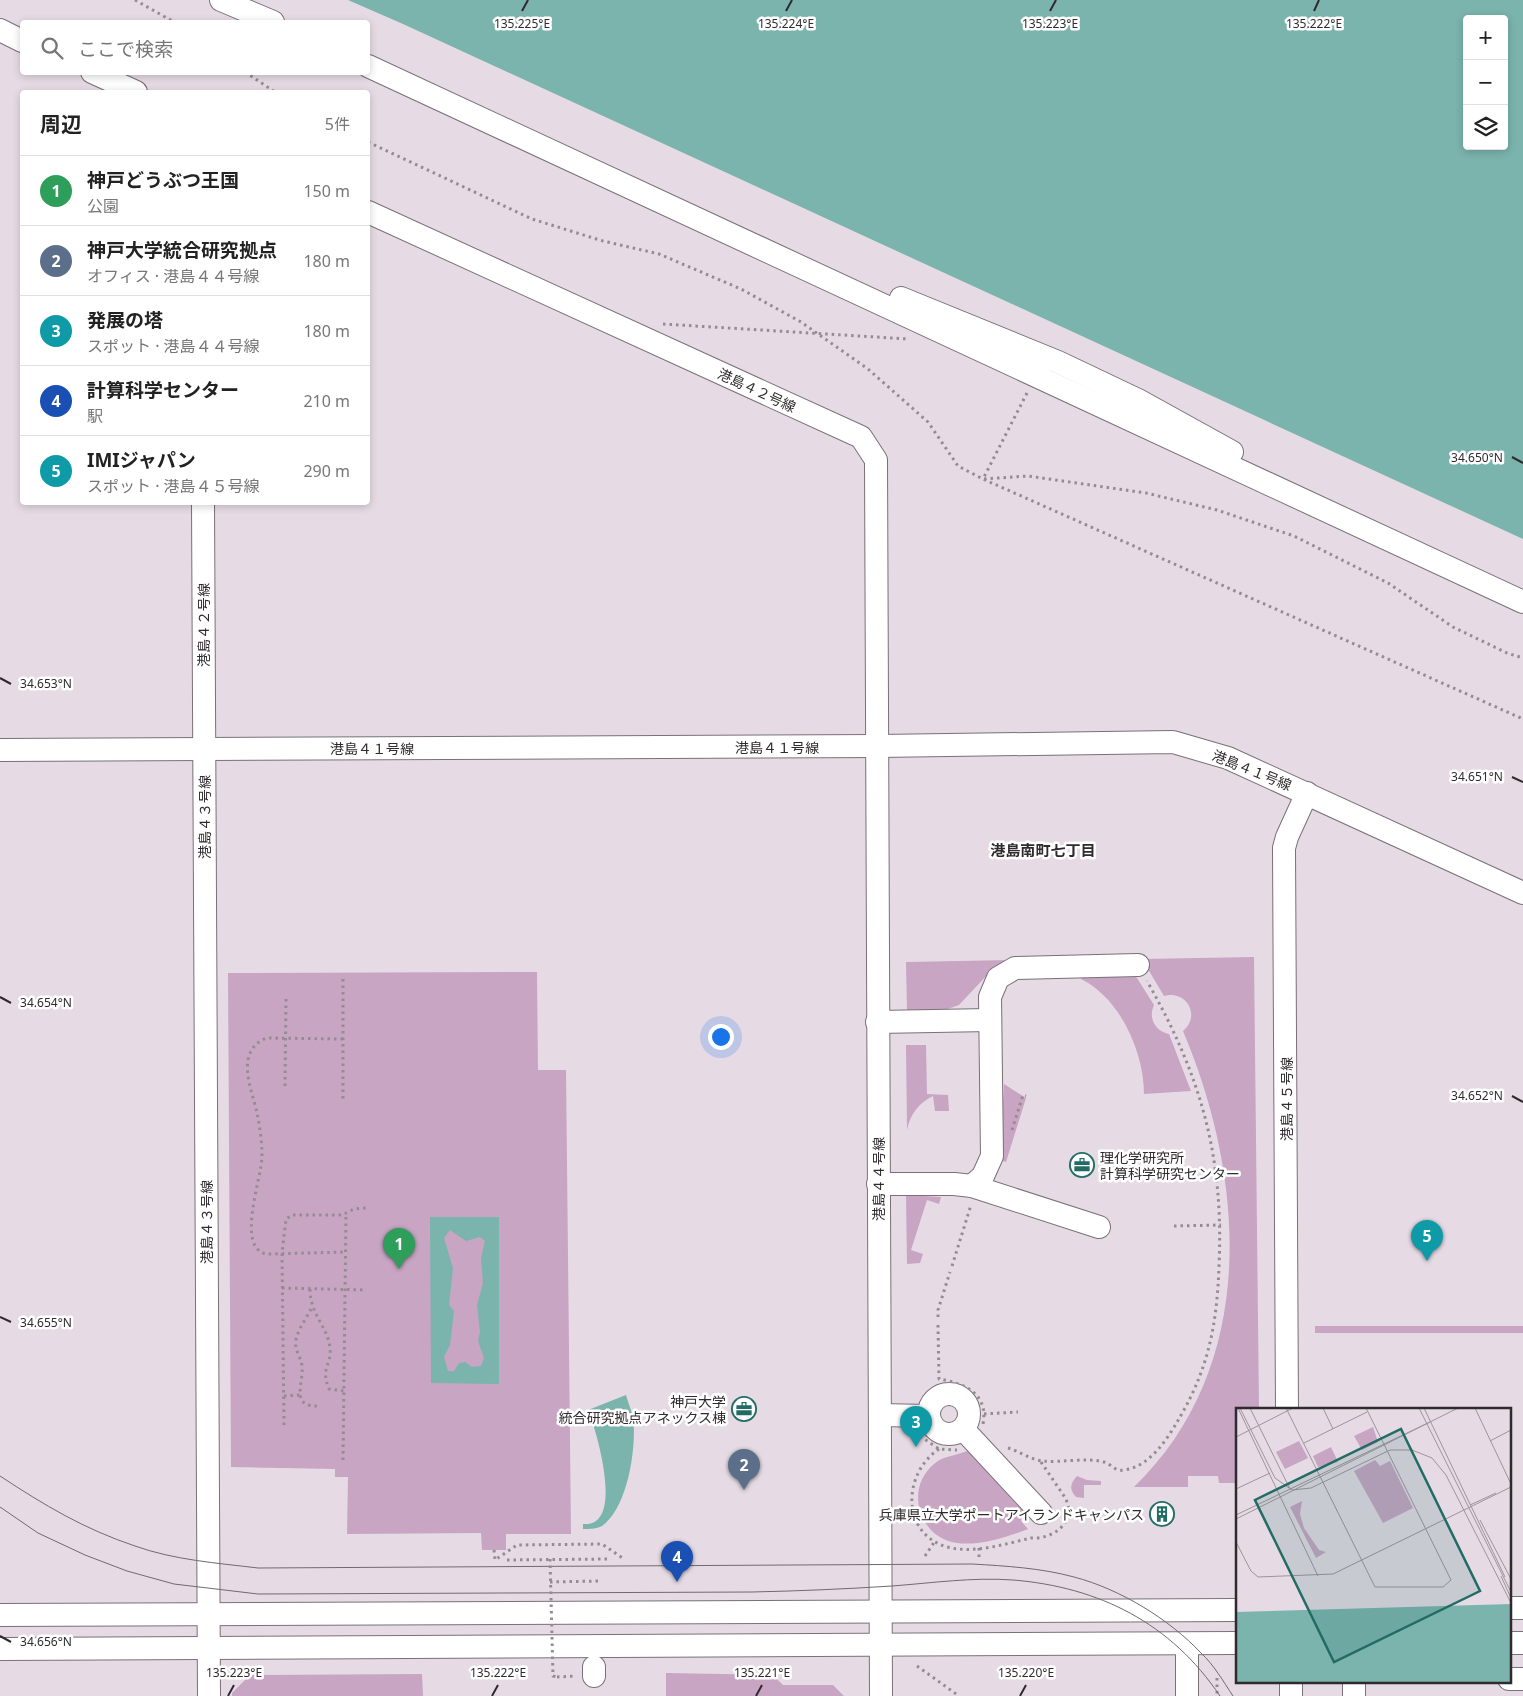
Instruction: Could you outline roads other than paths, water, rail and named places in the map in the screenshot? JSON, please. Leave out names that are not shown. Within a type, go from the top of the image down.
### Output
[{"type":"street","points":[[220,0],[268,20]]},
{"type":"street","points":[[0,30],[20,40]]},
{"type":"street","points":[[370,67],[1523,602]]},
{"type":"street","points":[[99,75],[132,90]]},
{"type":"street","name":"港島４２号線","points":[[370,213],[861,437],[876,460],[878,746]]},
{"type":"street","points":[[754,245],[814,265],[946,315],[1067,366],[1138,400],[1426,557]]},
{"type":"street","name":"港島４２号線","points":[[203,505],[204,748]]},
{"type":"street","name":"港島４１号線","points":[[0,750],[878,746],[1173,742],[1228,758],[1523,893]]},
{"type":"street","name":"港島４４号線","points":[[878,746],[877,1022],[881,1696]]},
{"type":"street","name":"港島４３号線","points":[[204,748],[209,1696]]},
{"type":"street","name":"港島４５号線","points":[[1288,1408],[1284,848],[1307,793]]},
{"type":"street","points":[[976,1188],[987,1170],[992,1156],[990,996],[994,984],[1003,974],[1015,968],[1138,965]]},
{"type":"street","points":[[877,1022],[990,1020]]},
{"type":"street","points":[[878,1184],[954,1184],[976,1188],[1099,1227]]},
{"type":"street","points":[[947,1394],[959,1396],[969,1412],[967,1424],[963,1429],[953,1434],[941,1433],[932,1426],[928,1416],[931,1404],[935,1399],[947,1394]]},
{"type":"street","points":[[880,1415],[928,1416]]},
{"type":"street","points":[[963,1429],[1041,1513]]},
{"type":"street","points":[[1510,1608],[1523,1608]]},
{"type":"street","points":[[0,1614],[1236,1610]]},
{"type":"street","points":[[1510,1642],[1523,1642]]},
{"type":"street","points":[[0,1649],[1236,1643]]},
{"type":"street","points":[[1187,1644],[1187,1696]]},
{"type":"street","points":[[1510,1679],[1523,1679]]},
{"type":"tram line","points":[[0,1476],[65,1516],[135,1546],[180,1558],[258,1568],[972,1564],[1049,1571],[1091,1582],[1109,1589],[1159,1617],[1188,1640],[1206,1658],[1233,1696]]},
{"type":"tram line","points":[[0,1507],[38,1533],[85,1555],[127,1571],[174,1584],[258,1594],[752,1592],[857,1588],[983,1579],[1045,1584],[1075,1591],[1103,1601],[1130,1613],[1156,1629],[1201,1670],[1220,1696]]},
{"type":"place","name":"理化学研究所 計算科学研究センター","points":[[1082,1165]]},
{"type":"place","name":"IMIジャパン","points":[[1427,1261]]},
{"type":"place","name":"神戸どうぶつ王国","points":[[399,1269]]},
{"type":"place","name":"神戸大学 統合研究拠点アネックス棟","points":[[744,1409]]},
{"type":"place","name":"発展の塔","points":[[916,1447]]},
{"type":"place","name":"神戸大学統合研究拠点","points":[[744,1490]]},
{"type":"place","name":"兵庫県立大学ポートアイランドキャンパス","points":[[1162,1514]]},
{"type":"place","name":"計算科学センター","points":[[677,1582]]},
{"type":"district","name":"港島南町七丁目","points":[[1043,850]]}]
